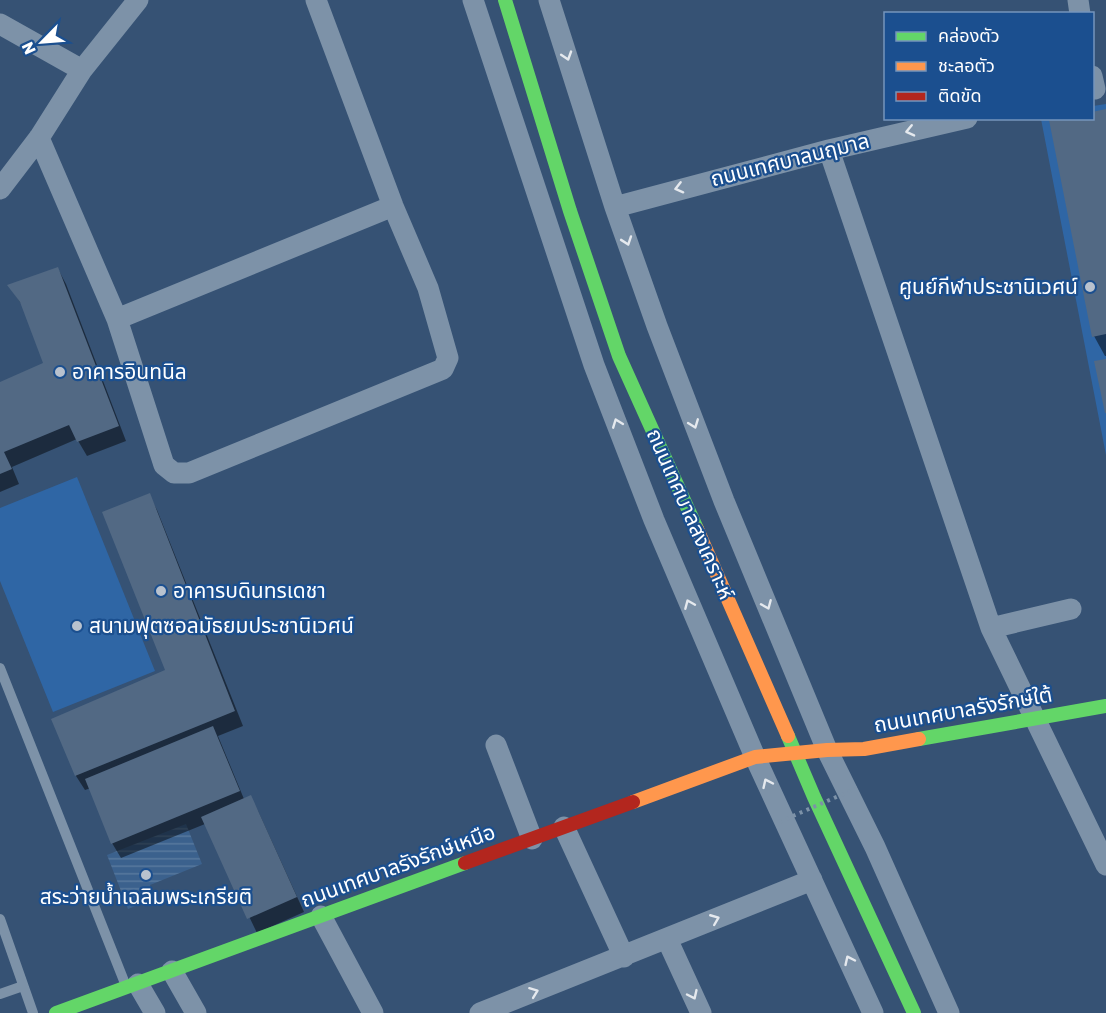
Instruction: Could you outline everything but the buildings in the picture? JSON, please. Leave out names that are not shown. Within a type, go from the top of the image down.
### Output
[{"type":"street","points":[[0,189],[39,138],[82,70],[138,0]]},
{"type":"street","points":[[39,138],[117,319],[164,465],[174,473],[189,473],[200,469],[443,369],[448,358],[428,288],[393,206],[315,0]]},
{"type":"street","name":"ถนนเทศบาลสงเคราะห์","points":[[473,0],[594,365],[654,520],[755,757],[873,1013]]},
{"type":"street","name":"ถนนเทศบาลสงเคราะห์","points":[[505,0],[570,211],[619,357],[814,797],[914,1013]]},
{"type":"street","name":"ถนนเทศบาลสงเคราะห์","points":[[549,0],[615,207],[657,326],[724,501],[827,750],[875,847],[949,1013]]},
{"type":"street","points":[[0,24],[82,70]]},
{"type":"street","name":"ถนนเทศบาลนฤมาล","points":[[615,207],[829,150],[958,120]]},
{"type":"street","points":[[829,150],[991,628],[1106,865]]},
{"type":"street","points":[[117,319],[393,206]]},
{"type":"street","points":[[991,628],[1071,609]]},
{"type":"street","name":"ถนนเทศบาลรังรักษ์ใต้","points":[[796,753],[864,749],[1106,706]]},
{"type":"street","points":[[496,745],[532,839]]},
{"type":"street","name":"ถนนเทศบาลรังรักษ์เหนือ","points":[[56,1013],[755,757],[796,753]]},
{"type":"street","points":[[564,827],[624,957]]},
{"type":"street","points":[[480,1013],[812,880]]},
{"type":"street","points":[[321,916],[373,1013]]},
{"type":"street","points":[[667,939],[701,1013]]},
{"type":"street","points":[[172,971],[196,1013]]},
{"type":"street","points":[[133,986],[155,1013]]},
{"type":"lane","points":[[0,668],[133,986]]},
{"type":"lane","points":[[0,919],[33,1013]]},
{"type":"lane","points":[[0,994],[24,986]]},
{"type":"path","points":[[779,822],[857,788]]},
{"type":"shaded area","name":"ศูนย์กีฬาประชานิเวศน์","points":[[1106,104],[1106,455],[1041,120],[1094,120],[1094,106]]},
{"type":"shaded area","name":"สนามฟุตซอลมัธยมประชานิเวศน์","points":[[77,477],[155,671],[53,712],[0,581],[0,508]]},
{"type":"shaded area","name":"สระว่ายนํ้าเฉลิมพระเกรียติ","points":[[186,824],[202,864],[150,885],[155,898],[128,909],[107,855]]},
{"type":"traffic: fast","points":[[505,0],[570,211],[619,356],[697,529]]},
{"type":"traffic: fast","points":[[919,739],[1106,706]]},
{"type":"traffic: fast","points":[[788,736],[914,1013]]},
{"type":"traffic: fast","points":[[56,1013],[465,863]]},
{"type":"traffic: slow","points":[[697,529],[788,736]]},
{"type":"traffic: slow","points":[[633,802],[755,757],[864,749],[919,739]]},
{"type":"traffic: jam","points":[[465,863],[633,802]]},
{"type":"place","name":"ศูนย์กีฬาประชานิเวศน์","points":[[1090,287]]},
{"type":"place","name":"อาคารอินทนิล","points":[[60,372]]},
{"type":"place","name":"อาคารบดินทรเดชา","points":[[161,591]]},
{"type":"place","name":"สนามฟุตซอลมัธยมประชานิเวศน์","points":[[77,626]]},
{"type":"place","name":"สระว่ายนํ้าเฉลิมพระเกรียติ","points":[[146,875]]}]
